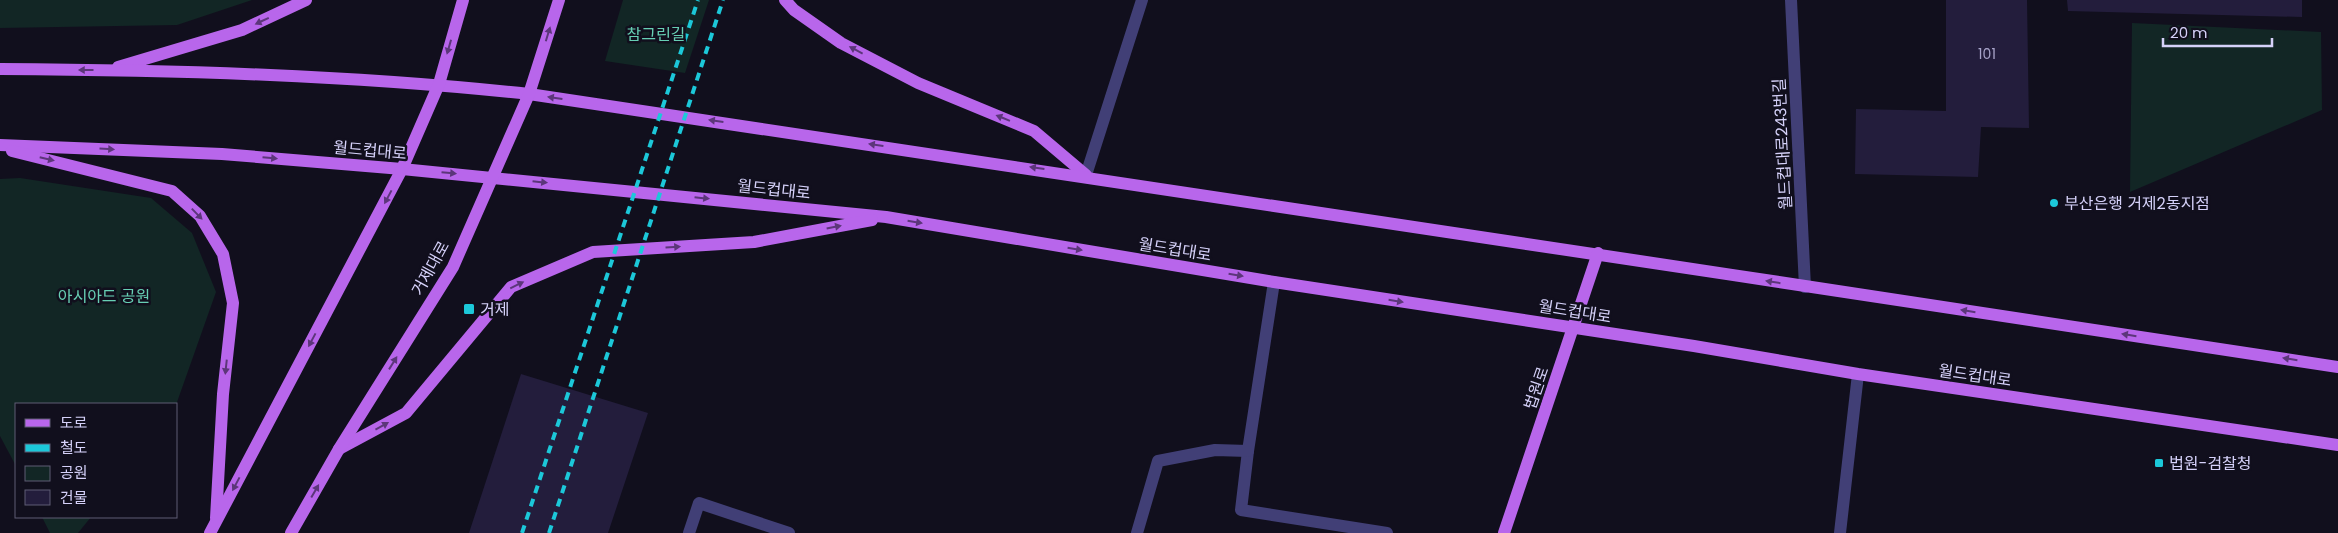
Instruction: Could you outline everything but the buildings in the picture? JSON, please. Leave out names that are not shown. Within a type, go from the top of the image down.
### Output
[{"type":"main road","points":[[107,70],[242,30],[306,0]]},
{"type":"main road","points":[[212,528],[402,169],[439,84],[463,0]]},
{"type":"main road","name":"거제대로","points":[[291,533],[339,449],[453,267],[529,94],[558,0]]},
{"type":"main road","points":[[784,0],[794,10],[858,52],[918,83],[1034,131],[1086,175]]},
{"type":"main road","points":[[0,69],[308,75],[439,84],[529,94],[1086,175],[1598,253],[1805,287],[2338,367]]},
{"type":"main road","points":[[0,146],[172,191],[200,216],[223,254],[233,303],[223,394],[212,528]]},
{"type":"main road","name":"월드컵대로","points":[[0,146],[222,154],[492,177],[886,217],[1274,282],[1858,374],[2338,445]]},
{"type":"main road","points":[[339,449],[406,412],[511,287],[593,252],[754,242],[886,217]]},
{"type":"main road","name":"법원로","points":[[1504,533],[1598,253]]},
{"type":"street","points":[[1086,175],[1142,0]]},
{"type":"street","name":"월드컵대로243번길","points":[[1792,0],[1805,287]]},
{"type":"street","points":[[1274,282],[1248,450],[1241,510],[1387,533]]},
{"type":"street","points":[[1840,533],[1858,374]]},
{"type":"street","points":[[1137,533],[1158,461],[1215,450],[1248,450]]},
{"type":"street","points":[[690,533],[700,503],[789,533]]},
{"type":"green space","points":[[0,0],[252,0],[177,25],[0,28]]},
{"type":"green space","name":"참그린길","points":[[623,0],[709,0],[685,73],[605,61]]},
{"type":"green space","points":[[2132,23],[2321,32],[2322,110],[2130,192]]},
{"type":"green space","name":"아시아드 공원","points":[[20,178],[151,198],[192,233],[216,292],[177,403],[15,403],[15,464],[0,436],[0,179]]},
{"type":"green space","points":[[42,518],[90,518],[78,533],[50,533]]},
{"type":"railway","points":[[522,533],[698,0]]},
{"type":"railway","points":[[549,533],[723,0]]},
{"type":"place","name":"부산은행 거제2동지점","points":[[2054,203]]},
{"type":"place","name":"거제","points":[[469,309]]},
{"type":"place","name":"법원-검찰청","points":[[2159,463]]}]
